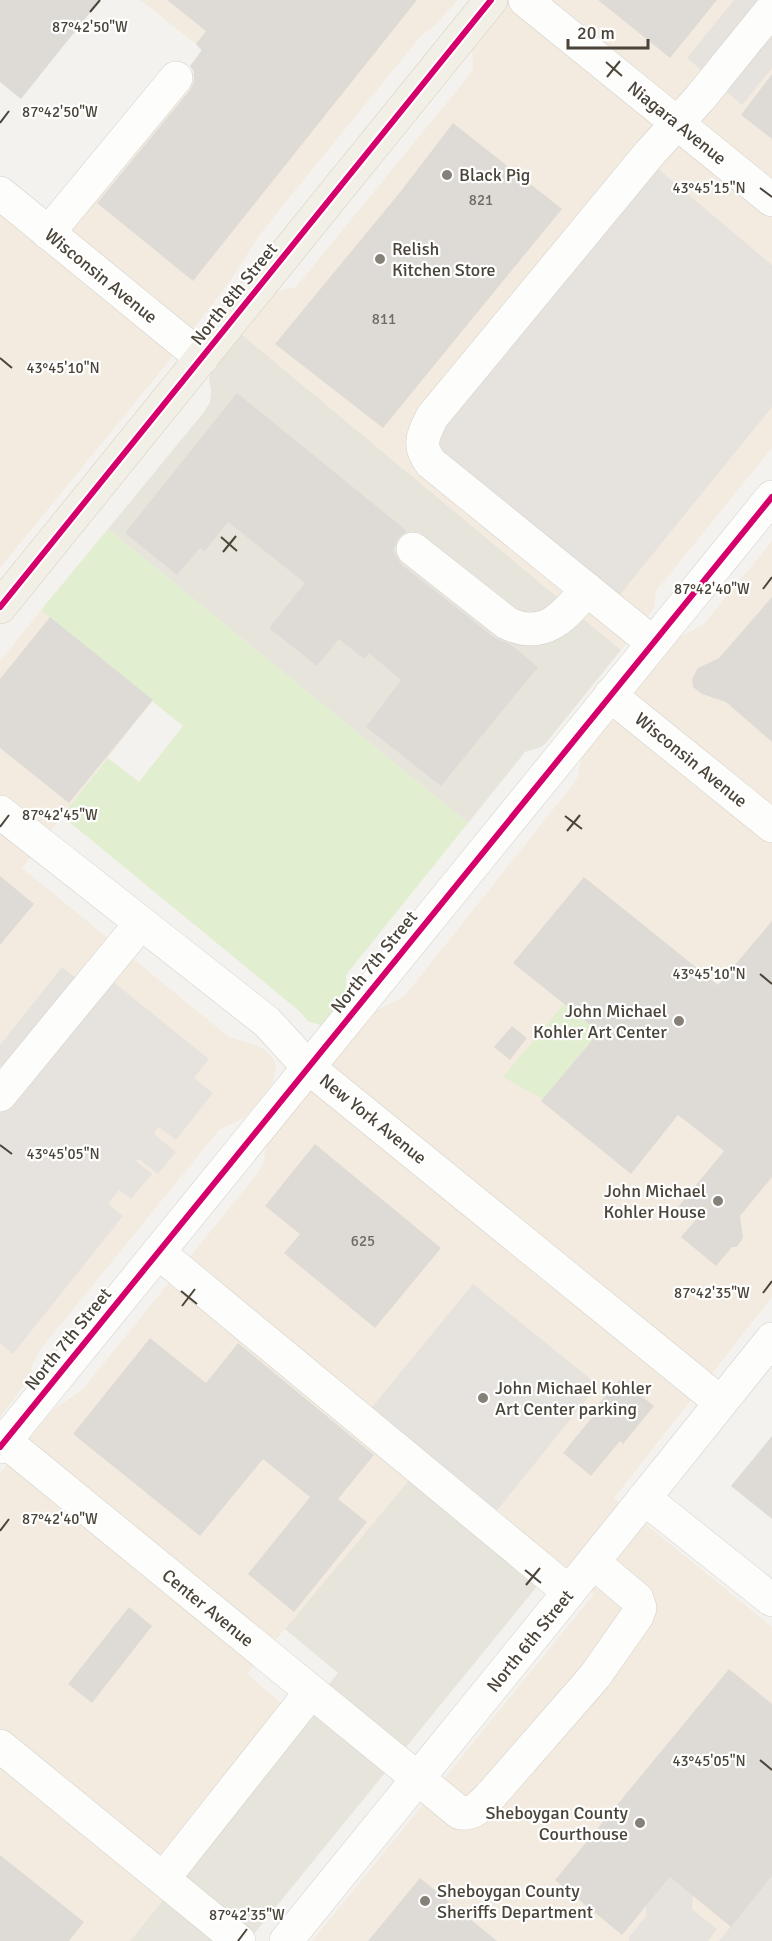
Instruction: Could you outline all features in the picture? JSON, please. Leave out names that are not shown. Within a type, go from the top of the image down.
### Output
[{"type":"main road","name":"North 8th Street","points":[[0,607],[491,0]]},
{"type":"street","name":"Niagara Avenue","points":[[525,0],[772,200]]},
{"type":"street","points":[[653,643],[431,464],[423,453],[422,438],[432,417],[772,9]]},
{"type":"street","points":[[48,232],[176,78]]},
{"type":"street","name":"Wisconsin Avenue","points":[[0,193],[202,358]]},
{"type":"street","name":"North 7th Street","points":[[2,1441],[772,497]]},
{"type":"street","points":[[413,549],[507,623],[519,629],[530,630],[551,624],[568,612],[587,589]]},
{"type":"street","name":"Wisconsin Avenue","points":[[610,694],[772,826]]},
{"type":"street","name":"New York Avenue","points":[[0,812],[267,1022],[308,1067],[720,1402]]},
{"type":"street","points":[[0,1095],[141,923]]},
{"type":"street","points":[[158,1252],[569,1592]]},
{"type":"street","name":"North 6th Street","points":[[285,1941],[772,1339]]},
{"type":"street","name":"Center Avenue","points":[[2,1441],[455,1810],[463,1814],[472,1812],[493,1793],[595,1676],[621,1641],[640,1608],[639,1601],[631,1592],[593,1562]]},
{"type":"street","points":[[644,1498],[772,1600]]},
{"type":"street","points":[[164,1880],[311,1692]]},
{"type":"street","points":[[0,1746],[239,1941]]},
{"type":"shaded area","points":[[140,0],[458,0],[434,26],[421,36],[284,204],[259,236],[230,281],[165,366],[0,568],[0,205],[52,247],[205,57],[196,44]]},
{"type":"shaded area","points":[[508,0],[772,0],[772,448],[656,591],[654,607],[621,650],[239,332],[275,292],[296,287],[467,78],[473,68],[472,47],[477,36]]},
{"type":"shaded area","points":[[734,0],[772,0],[772,68],[742,105],[687,58]]},
{"type":"shaded area","points":[[645,158],[772,265],[772,407],[605,613],[431,463],[432,417]]},
{"type":"shaded area","points":[[239,332],[621,650],[546,743],[525,752],[468,823],[108,529],[204,412],[210,402],[209,379],[212,369]]},
{"type":"shaded area","points":[[772,541],[772,1297],[614,1498],[772,1627],[772,1941],[312,1941],[594,1594],[427,1459],[247,1674],[286,1707],[166,1896],[130,1941],[0,1941],[0,1473],[54,1409],[82,1390],[257,1174],[263,1164],[266,1147],[271,1139],[375,1011],[406,994],[574,783],[584,753],[677,639],[704,624]]},
{"type":"shaded area","points":[[41,610],[153,700],[22,868],[229,1037],[265,1050],[274,1060],[276,1067],[273,1083],[255,1106],[244,1118],[219,1130],[40,1350],[33,1363],[30,1378],[0,1417],[0,661]]},
{"type":"shaded area","points":[[91,964],[209,1059],[194,1078],[213,1093],[176,1140],[158,1127],[154,1134],[176,1152],[158,1174],[139,1159],[136,1161],[152,1174],[131,1199],[119,1190],[108,1204],[123,1216],[13,1354],[0,1343],[0,1073],[4,1068],[0,1065],[0,1045],[62,967],[79,980]]},
{"type":"shaded area","name":"John Michael Kohler Art Center parking","points":[[473,1284],[598,1385],[495,1513],[368,1412]]},
{"type":"shaded area","points":[[414,1473],[543,1579],[248,1941],[130,1941],[178,1881],[173,1876],[338,1673],[285,1629]]},
{"type":"shaded area","points":[[696,1846],[692,1909],[717,1929],[708,1941],[629,1941],[629,1937],[646,1916],[646,1906]]},
{"type":"shaded area","points":[[772,1876],[772,1941],[719,1941],[764,1886]]},
{"type":"green space","points":[[108,529],[468,823],[346,975],[346,999],[327,1023],[321,1025],[309,1022],[297,1009],[62,816],[108,758],[139,782],[183,726],[41,610]]},
{"type":"green space","points":[[564,1004],[599,1032],[543,1099],[503,1077]]},
{"type":"building","points":[[0,0],[100,0],[21,99],[0,82]]},
{"type":"building","points":[[167,0],[417,0],[193,281],[97,203],[190,90],[194,82],[194,72],[190,66],[202,50],[196,44],[206,31]]},
{"type":"building","points":[[598,0],[717,0],[670,58]]},
{"type":"building","points":[[772,74],[772,139],[741,115]]},
{"type":"building","points":[[453,123],[562,209],[383,428],[275,344],[401,191]]},
{"type":"building","points":[[237,393],[407,531],[398,538],[393,551],[401,564],[495,638],[510,644],[538,667],[441,786],[366,727],[401,680],[369,653],[364,659],[339,639],[317,666],[269,628],[305,583],[228,522],[204,552],[200,548],[177,575],[125,533]]},
{"type":"building","points":[[772,597],[772,742],[726,702],[702,694],[693,687],[692,679],[698,668],[719,658]]},
{"type":"building","points":[[50,617],[153,700],[69,803],[0,748],[0,679]]},
{"type":"building","points":[[0,876],[34,904],[0,945]]},
{"type":"building","name":"John Michael Kohler Art Center","points":[[584,877],[718,985],[772,921],[772,1177],[740,1216],[743,1238],[737,1247],[732,1247],[716,1266],[681,1237],[695,1221],[678,1207],[724,1151],[678,1115],[631,1174],[541,1101],[599,1032],[513,963]]},
{"type":"building","points":[[512,1026],[527,1038],[510,1060],[494,1047]]},
{"type":"building","points":[[315,1144],[441,1248],[375,1328],[284,1253],[300,1234],[265,1206]]},
{"type":"building","points":[[150,1338],[206,1383],[238,1343],[374,1455],[338,1499],[367,1522],[294,1612],[248,1574],[310,1497],[263,1459],[200,1536],[73,1434]]},
{"type":"building","points":[[620,1379],[654,1406],[623,1444],[620,1441],[591,1476],[563,1453],[593,1416],[590,1414]]},
{"type":"building","points":[[772,1436],[772,1519],[731,1486]]},
{"type":"building","points":[[129,1607],[152,1626],[92,1703],[68,1684]]},
{"type":"building","points":[[729,1669],[772,1704],[772,1876],[731,1927],[670,1877],[622,1935],[555,1880]]},
{"type":"building","points":[[0,1855],[84,1922],[69,1941],[0,1941]]},
{"type":"building","name":"Sheboygan County Sheriffs Department","points":[[420,1878],[497,1941],[368,1941]]},
{"type":"cycle path","points":[[0,607],[491,0]]},
{"type":"cycle path","points":[[0,1447],[772,497]]},
{"type":"place","name":"Black Pig","points":[[447,175]]},
{"type":"place","name":"Relish Kitchen Store","points":[[380,259]]},
{"type":"place","name":"John Michael Kohler Art Center","points":[[679,1021]]},
{"type":"place","name":"John Michael Kohler House","points":[[718,1201]]},
{"type":"place","name":"John Michael Kohler Art Center parking","points":[[483,1398]]},
{"type":"place","name":"Sheboygan County Courthouse","points":[[640,1823]]},
{"type":"place","name":"Sheboygan County Sheriffs Department","points":[[425,1901]]}]
